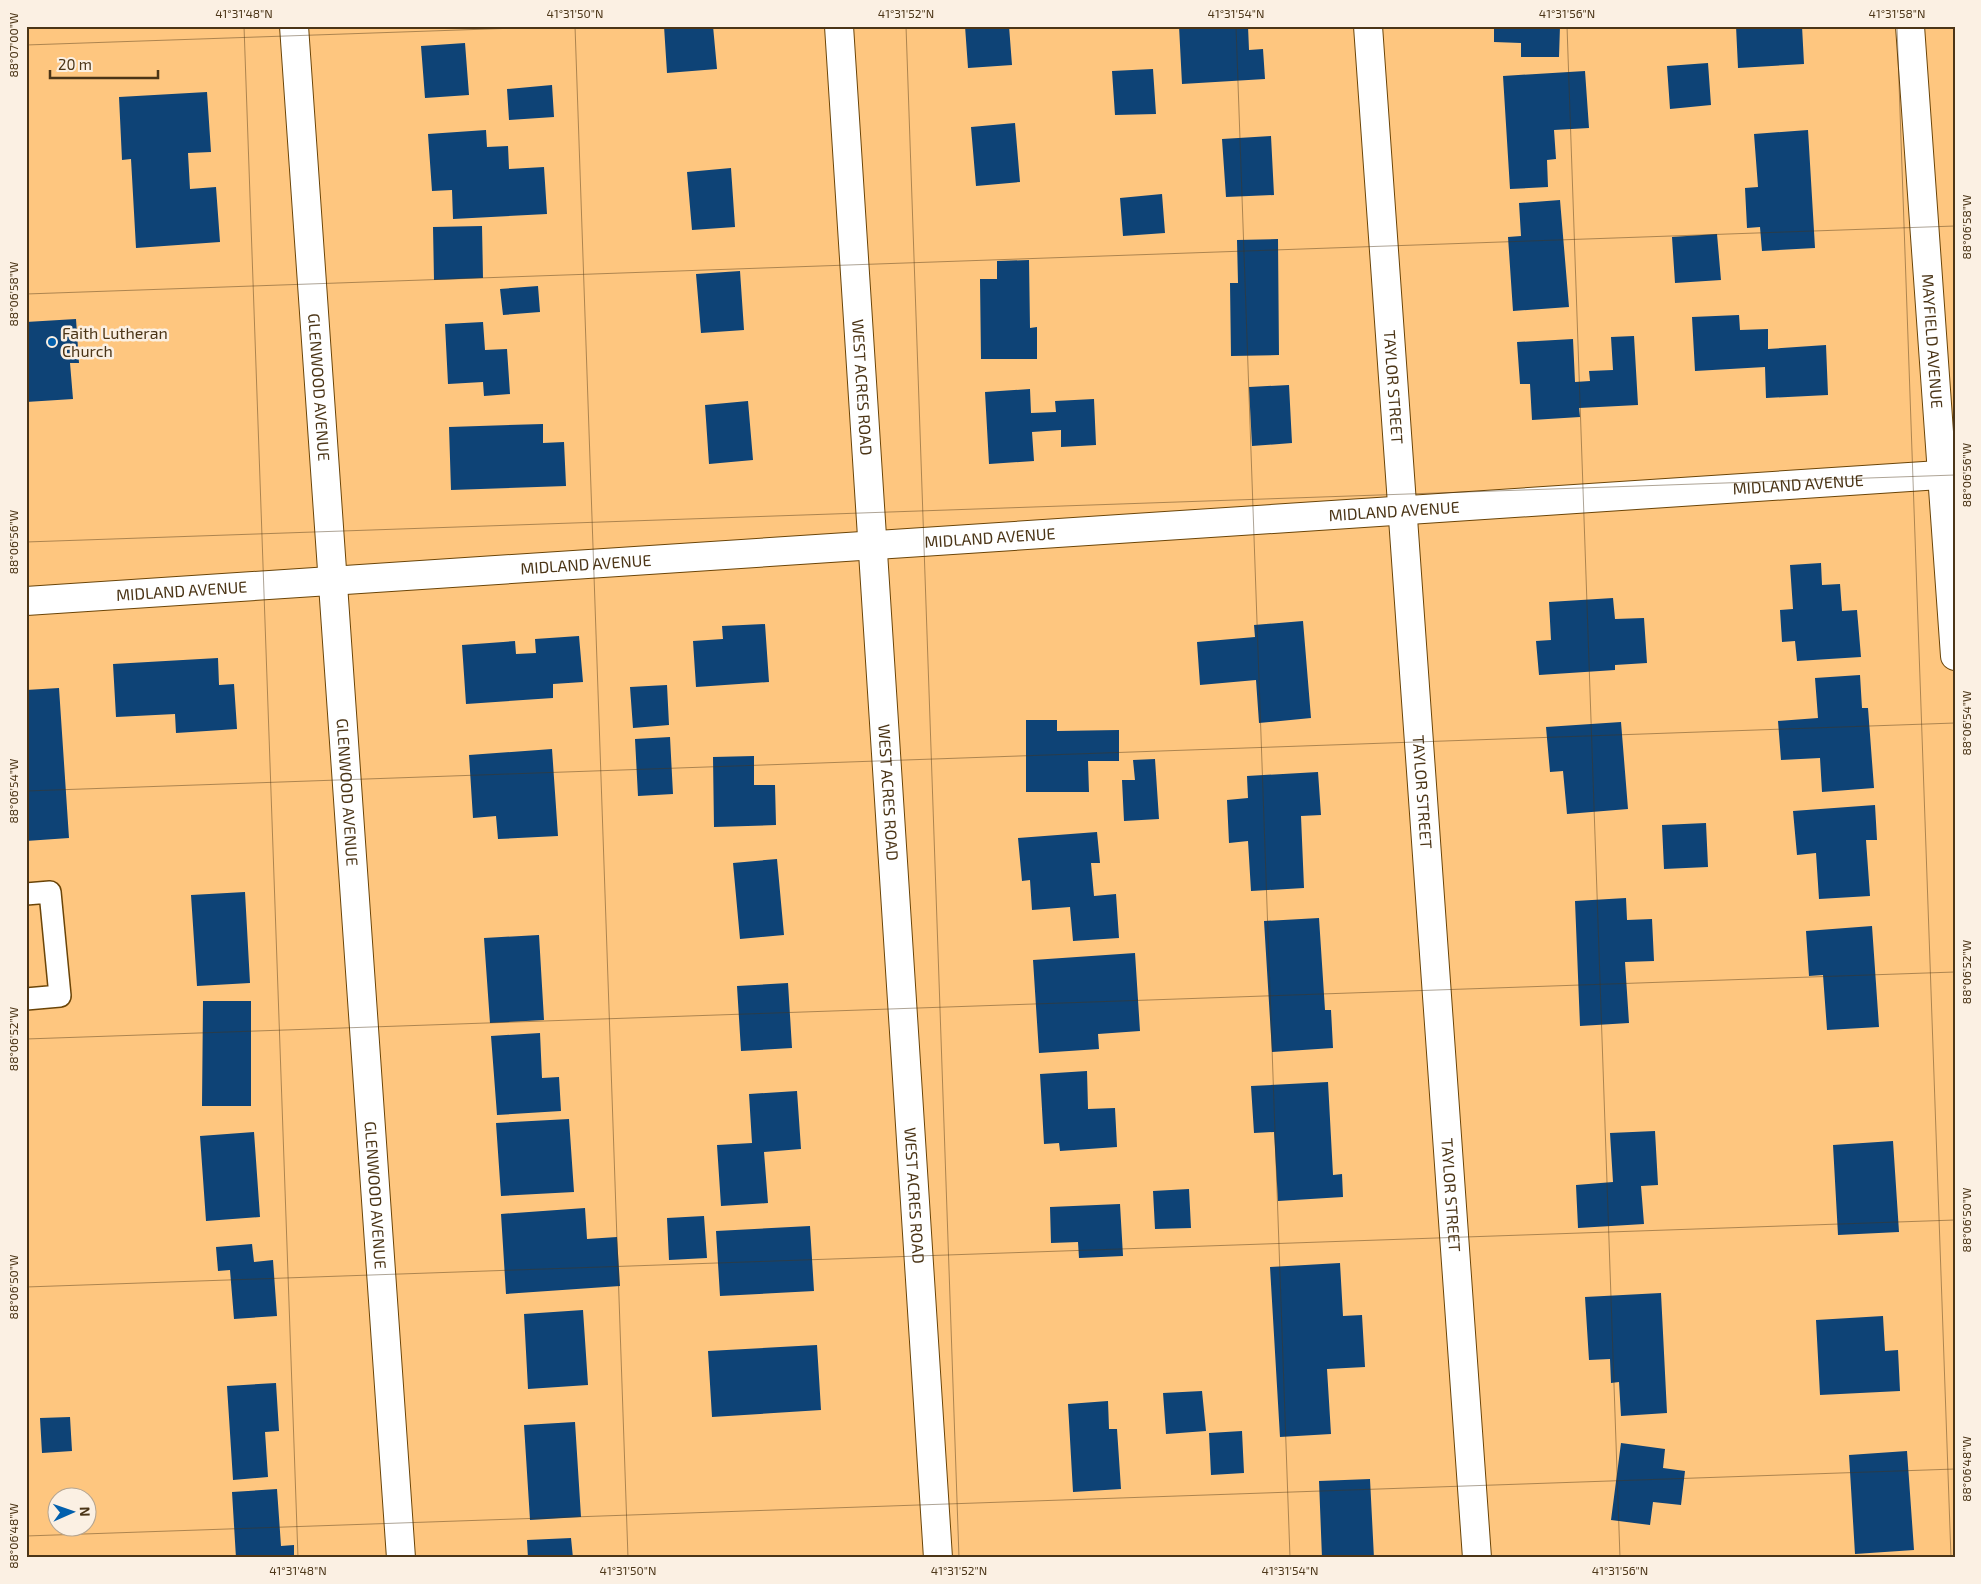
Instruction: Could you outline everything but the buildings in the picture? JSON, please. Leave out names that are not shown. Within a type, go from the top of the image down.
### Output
[{"type":"street","name":"GLENWOOD AVENUE","points":[[294,26],[401,1558]]},
{"type":"street","name":"WEST ACRES ROAD","points":[[839,26],[938,1558]]},
{"type":"street","name":"TAYLOR STREET","points":[[1368,26],[1477,1558]]},
{"type":"street","name":"MAYFIELD AVENUE","points":[[1910,26],[1948,474],[1955,656]]},
{"type":"street","name":"MIDLAND AVENUE","points":[[26,600],[1948,474]]},
{"type":"lane","points":[[26,894],[50,892],[60,996],[26,999]]},
{"type":"place","name":"Faith Lutheran Church","points":[[52,342]]}]
